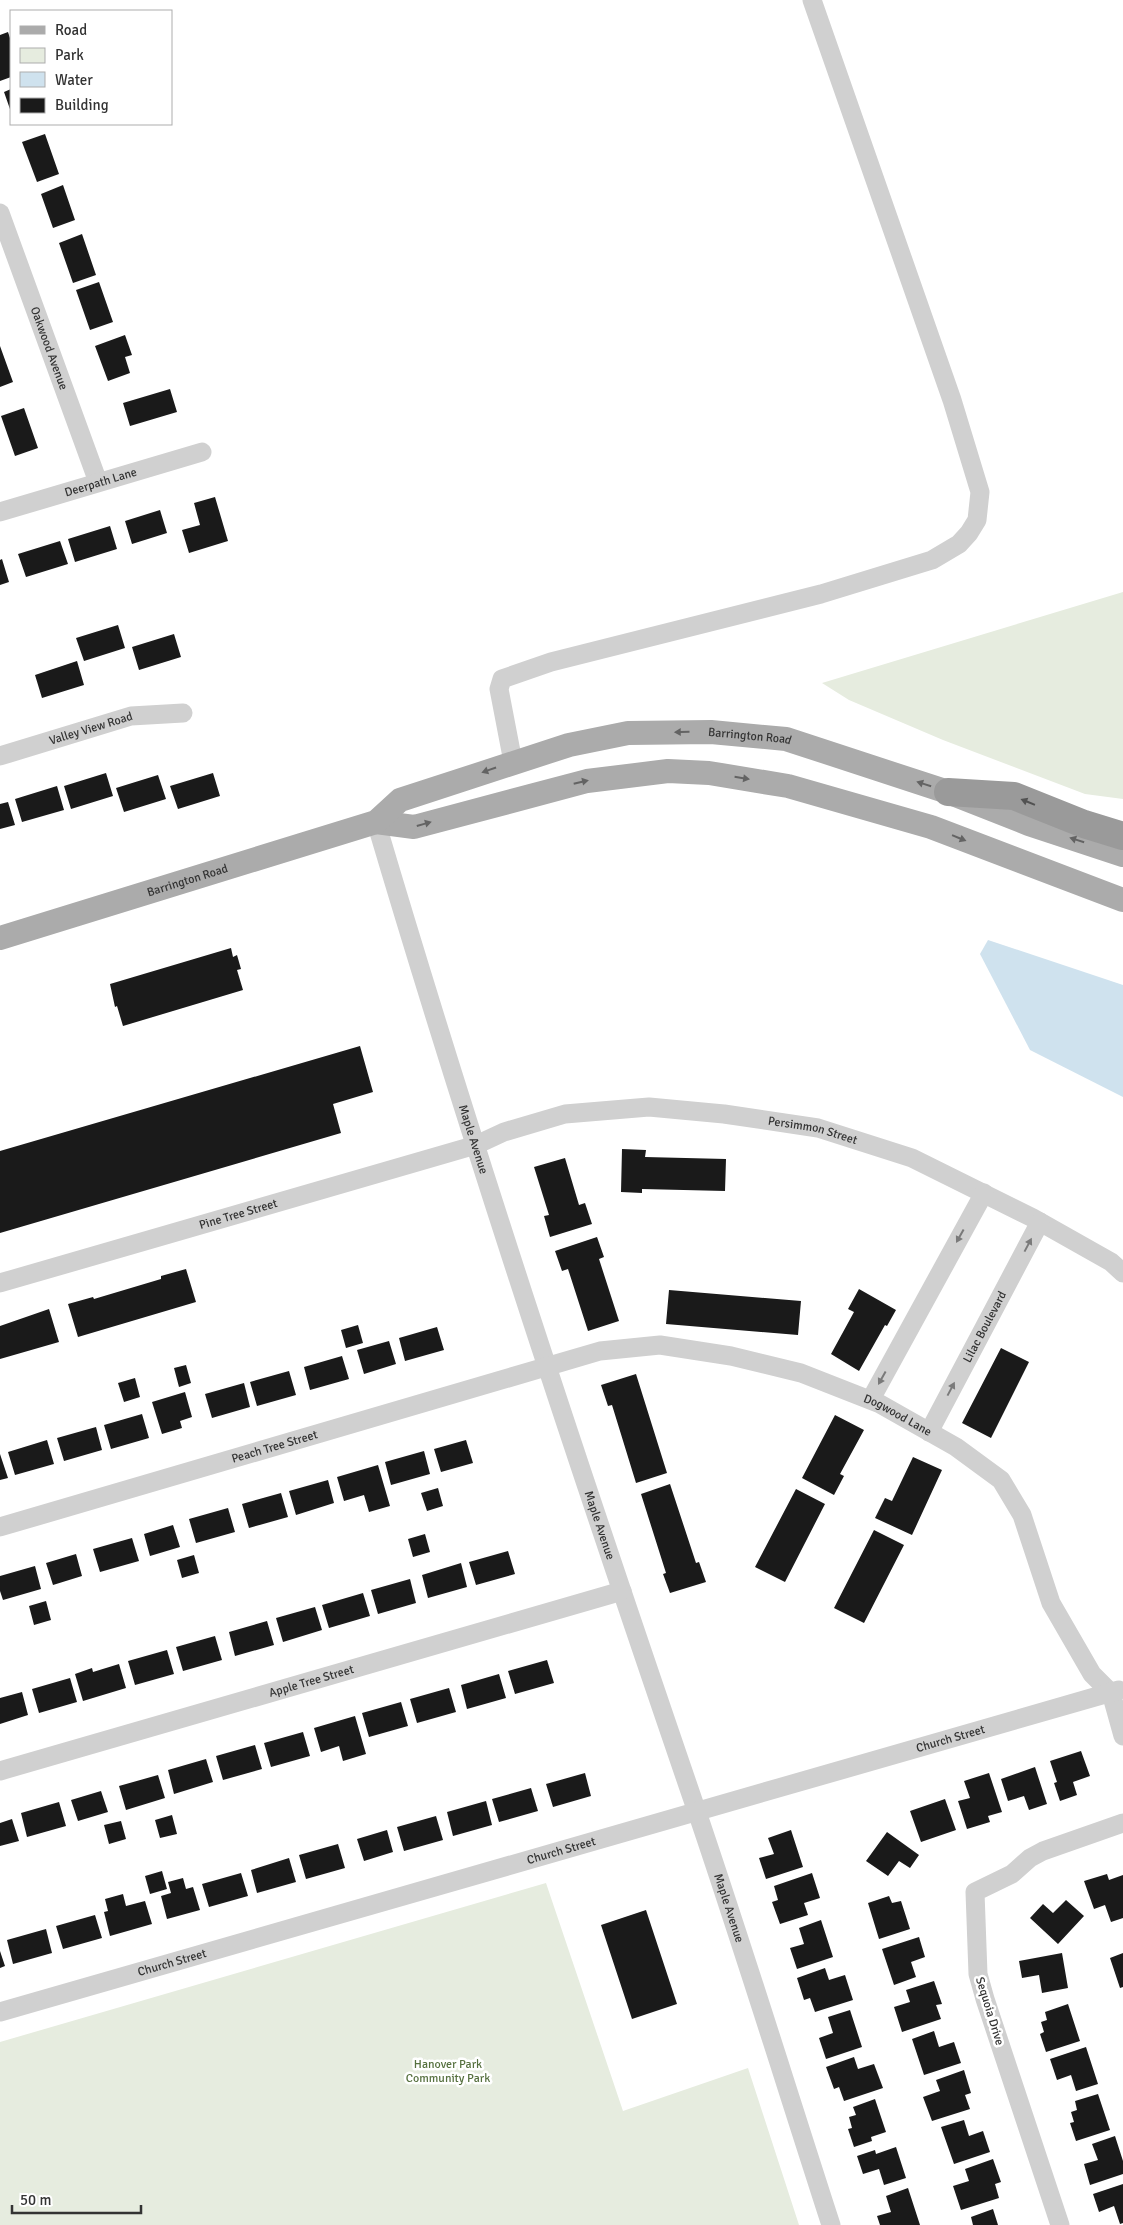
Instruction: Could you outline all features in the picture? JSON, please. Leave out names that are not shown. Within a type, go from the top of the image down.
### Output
[{"type":"highway","points":[[948,792],[1014,796],[1084,824],[1123,836]]},
{"type":"main road","name":"Barrington Road","points":[[376,822],[400,800],[569,745],[628,733],[711,732],[786,739],[948,792],[1029,824],[1123,855]]},
{"type":"main road","name":"Barrington Road","points":[[0,938],[376,822],[414,827],[587,781],[630,774],[668,771],[709,773],[788,786],[931,827],[987,850],[1123,900]]},
{"type":"street","points":[[513,762],[499,689],[502,679],[551,662],[822,594],[932,560],[959,544],[977,520],[980,492],[952,400],[812,0]]},
{"type":"street","name":"Oakwood Avenue","points":[[0,213],[98,482]]},
{"type":"street","name":"Deerpath Lane","points":[[0,512],[202,452]]},
{"type":"street","name":"Valley View Road","points":[[0,756],[131,716],[183,713]]},
{"type":"street","name":"Maple Avenue","points":[[376,822],[430,1004],[622,1591],[697,1811],[831,2225]]},
{"type":"street","name":"Persimmon Street","points":[[476,1145],[504,1132],[565,1114],[650,1107],[724,1114],[818,1128],[912,1158],[1040,1222],[1111,1262],[1123,1273]]},
{"type":"street","name":"Pine Tree Street","points":[[0,1283],[476,1145]]},
{"type":"street","points":[[871,1399],[984,1193]]},
{"type":"street","name":"Lilac Boulevard","points":[[928,1432],[1040,1222]]},
{"type":"street","name":"Dogwood Lane","points":[[548,1366],[600,1351],[660,1345],[732,1356],[801,1373],[871,1399],[956,1447],[1001,1480],[1022,1516],[1051,1603],[1092,1674],[1117,1691]]},
{"type":"street","name":"Peach Tree Street","points":[[0,1527],[548,1366]]},
{"type":"street","name":"Apple Tree Street","points":[[0,1771],[622,1591]]},
{"type":"street","points":[[1117,1691],[1123,1736]]},
{"type":"street","name":"Church Street","points":[[0,2012],[1117,1691]]},
{"type":"street","name":"Sequoia Drive","points":[[1060,2225],[978,1974],[975,1892],[1012,1874],[1030,1858],[1043,1851],[1123,1823]]},
{"type":"green space","points":[[1123,592],[1123,799],[1085,794],[943,740],[849,700],[822,683]]},
{"type":"green space","name":"Hanover Park Community Park","points":[[546,1883],[623,2111],[748,2068],[799,2225],[0,2225],[0,2042]]},
{"type":"water","points":[[988,940],[1123,985],[1123,1097],[1030,1050],[980,954]]},
{"type":"building","points":[[8,32],[10,38],[10,77],[0,81],[0,35]]},
{"type":"building","points":[[10,89],[10,109],[4,92]]},
{"type":"building","points":[[45,134],[59,174],[37,182],[22,142]]},
{"type":"building","points":[[63,185],[75,220],[53,228],[41,194]]},
{"type":"building","points":[[82,234],[96,275],[73,283],[59,243]]},
{"type":"building","points":[[99,282],[113,322],[90,330],[76,290]]},
{"type":"building","points":[[125,335],[132,355],[125,357],[130,373],[108,381],[95,346]]},
{"type":"building","points":[[0,346],[13,382],[0,387]]},
{"type":"building","points":[[170,389],[177,412],[130,426],[123,403]]},
{"type":"building","points":[[24,408],[38,448],[15,456],[1,416]]},
{"type":"building","points":[[215,497],[228,541],[189,553],[182,530],[200,525],[194,503]]},
{"type":"building","points":[[160,510],[167,533],[132,544],[125,521]]},
{"type":"building","points":[[110,526],[117,549],[75,562],[68,539]]},
{"type":"building","points":[[60,541],[68,564],[26,577],[18,554]]},
{"type":"building","points":[[2,559],[9,582],[0,585],[0,560]]},
{"type":"building","points":[[118,625],[125,648],[84,661],[76,638]]},
{"type":"building","points":[[174,634],[181,657],[139,670],[132,647]]},
{"type":"building","points":[[77,661],[84,685],[42,698],[35,675]]},
{"type":"building","points":[[106,773],[113,796],[71,809],[64,786]]},
{"type":"building","points":[[213,773],[220,796],[178,809],[170,786]]},
{"type":"building","points":[[158,775],[166,799],[124,812],[116,788]]},
{"type":"building","points":[[57,786],[64,810],[22,822],[15,799]]},
{"type":"building","points":[[8,802],[15,825],[0,829],[0,804]]},
{"type":"building","points":[[231,948],[233,957],[237,955],[241,969],[237,970],[243,990],[123,1026],[117,1006],[115,1007],[110,984]]},
{"type":"building","points":[[360,1046],[373,1092],[333,1104],[341,1133],[0,1233],[0,1151]]},
{"type":"building","points":[[622,1149],[646,1150],[645,1157],[726,1159],[725,1191],[642,1189],[642,1193],[621,1192]]},
{"type":"building","points":[[565,1158],[579,1205],[585,1203],[592,1224],[550,1237],[544,1216],[549,1215],[534,1167]]},
{"type":"building","points":[[597,1237],[604,1257],[599,1259],[619,1321],[588,1331],[568,1269],[562,1271],[555,1251]]},
{"type":"building","points":[[186,1269],[196,1302],[78,1337],[68,1304],[93,1297],[94,1299],[161,1279],[161,1276]]},
{"type":"building","points":[[859,1289],[896,1310],[887,1326],[885,1325],[859,1371],[831,1354],[854,1312],[848,1309]]},
{"type":"building","points":[[669,1290],[801,1301],[798,1335],[666,1324]]},
{"type":"building","points":[[49,1309],[59,1342],[0,1359],[0,1326]]},
{"type":"building","points":[[358,1325],[363,1343],[346,1348],[341,1330]]},
{"type":"building","points":[[437,1327],[444,1350],[405,1361],[399,1338]]},
{"type":"building","points":[[389,1341],[396,1364],[364,1374],[357,1350]]},
{"type":"building","points":[[1001,1348],[1029,1362],[991,1438],[962,1423]]},
{"type":"building","points":[[342,1356],[349,1379],[310,1390],[304,1367]]},
{"type":"building","points":[[186,1365],[191,1383],[179,1387],[174,1368]]},
{"type":"building","points":[[289,1371],[296,1395],[257,1406],[250,1382]]},
{"type":"building","points":[[636,1374],[667,1473],[636,1483],[612,1405],[608,1406],[601,1385]]},
{"type":"building","points":[[135,1378],[140,1397],[124,1402],[118,1383]]},
{"type":"building","points":[[244,1383],[250,1407],[212,1418],[205,1394]]},
{"type":"building","points":[[185,1392],[192,1417],[180,1421],[182,1428],[162,1434],[152,1402]]},
{"type":"building","points":[[142,1414],[149,1438],[111,1449],[104,1425]]},
{"type":"building","points":[[835,1415],[864,1430],[840,1474],[844,1476],[834,1495],[802,1478]]},
{"type":"building","points":[[96,1427],[102,1450],[64,1461],[57,1438]]},
{"type":"building","points":[[47,1440],[54,1464],[15,1475],[8,1452]]},
{"type":"building","points":[[466,1440],[473,1463],[441,1472],[434,1449]]},
{"type":"building","points":[[424,1451],[430,1474],[391,1485],[385,1462]]},
{"type":"building","points":[[0,1454],[8,1478],[0,1480]]},
{"type":"building","points":[[913,1457],[942,1470],[912,1535],[875,1518],[885,1498],[892,1501]]},
{"type":"building","points":[[378,1465],[390,1506],[369,1512],[364,1495],[344,1501],[337,1477]]},
{"type":"building","points":[[328,1480],[334,1503],[296,1515],[289,1491]]},
{"type":"building","points":[[670,1484],[696,1563],[699,1562],[706,1582],[670,1593],[663,1574],[666,1573],[641,1494]]},
{"type":"building","points":[[438,1488],[443,1506],[427,1511],[421,1493]]},
{"type":"building","points":[[796,1489],[825,1504],[785,1582],[755,1567]]},
{"type":"building","points":[[281,1493],[288,1517],[249,1528],[242,1504]]},
{"type":"building","points":[[228,1508],[235,1532],[196,1543],[189,1519]]},
{"type":"building","points":[[173,1525],[180,1547],[150,1556],[144,1534]]},
{"type":"building","points":[[874,1530],[904,1545],[864,1623],[834,1608]]},
{"type":"building","points":[[425,1534],[430,1552],[413,1557],[408,1539]]},
{"type":"building","points":[[132,1538],[139,1561],[100,1572],[93,1549]]},
{"type":"building","points":[[508,1551],[515,1574],[476,1585],[469,1562]]},
{"type":"building","points":[[76,1554],[82,1576],[53,1585],[46,1563]]},
{"type":"building","points":[[194,1555],[199,1573],[182,1578],[177,1560]]},
{"type":"building","points":[[461,1563],[467,1587],[428,1598],[422,1575]]},
{"type":"building","points":[[35,1566],[41,1589],[3,1600],[0,1591],[0,1576]]},
{"type":"building","points":[[410,1579],[416,1603],[378,1614],[371,1590]]},
{"type":"building","points":[[363,1593],[370,1616],[329,1628],[322,1605]]},
{"type":"building","points":[[46,1601],[51,1620],[34,1625],[29,1606]]},
{"type":"building","points":[[315,1607],[322,1630],[283,1642],[276,1618]]},
{"type":"building","points":[[267,1621],[274,1645],[235,1656],[229,1632]]},
{"type":"building","points":[[215,1636],[222,1660],[183,1671],[176,1647]]},
{"type":"building","points":[[167,1650],[174,1674],[135,1685],[128,1661]]},
{"type":"building","points":[[547,1660],[554,1683],[515,1694],[508,1671]]},
{"type":"building","points":[[119,1664],[126,1688],[83,1701],[75,1674],[92,1668],[93,1672]]},
{"type":"building","points":[[499,1674],[506,1698],[467,1709],[461,1685]]},
{"type":"building","points":[[70,1678],[77,1702],[39,1713],[32,1689]]},
{"type":"building","points":[[449,1688],[456,1712],[417,1723],[410,1699]]},
{"type":"building","points":[[22,1692],[28,1715],[0,1724],[0,1698]]},
{"type":"building","points":[[401,1702],[408,1726],[369,1737],[362,1713]]},
{"type":"building","points":[[355,1716],[366,1754],[343,1761],[339,1746],[321,1752],[314,1728]]},
{"type":"building","points":[[303,1732],[310,1756],[271,1767],[264,1743]]},
{"type":"building","points":[[255,1745],[262,1769],[223,1780],[216,1756]]},
{"type":"building","points":[[1081,1751],[1090,1776],[1073,1782],[1077,1795],[1060,1801],[1054,1783],[1057,1782],[1050,1761]]},
{"type":"building","points":[[206,1759],[213,1782],[174,1794],[168,1770]]},
{"type":"building","points":[[1035,1767],[1047,1804],[1029,1810],[1024,1796],[1008,1801],[1001,1779]]},
{"type":"building","points":[[585,1773],[591,1796],[553,1807],[546,1784]]},
{"type":"building","points":[[989,1773],[1002,1812],[988,1816],[990,1822],[967,1829],[958,1801],[970,1798],[964,1781]]},
{"type":"building","points":[[158,1775],[165,1798],[126,1810],[119,1786]]},
{"type":"building","points":[[531,1788],[538,1811],[499,1822],[492,1799]]},
{"type":"building","points":[[101,1791],[108,1812],[78,1821],[71,1800]]},
{"type":"building","points":[[945,1799],[956,1830],[921,1842],[910,1811]]},
{"type":"building","points":[[486,1801],[492,1825],[453,1836],[447,1812]]},
{"type":"building","points":[[59,1802],[66,1826],[27,1837],[21,1813]]},
{"type":"building","points":[[172,1815],[177,1834],[160,1838],[155,1820]]},
{"type":"building","points":[[436,1816],[443,1840],[404,1851],[397,1827]]},
{"type":"building","points":[[12,1819],[19,1841],[0,1846],[0,1823]]},
{"type":"building","points":[[121,1821],[126,1839],[109,1844],[104,1825]]},
{"type":"building","points":[[387,1830],[393,1852],[364,1861],[357,1839]]},
{"type":"building","points":[[791,1830],[803,1867],[766,1879],[759,1858],[774,1854],[768,1838]]},
{"type":"building","points":[[887,1832],[919,1855],[910,1868],[899,1861],[888,1876],[866,1861]]},
{"type":"building","points":[[338,1844],[345,1868],[306,1879],[299,1855]]},
{"type":"building","points":[[289,1858],[296,1882],[257,1893],[251,1870]]},
{"type":"building","points":[[162,1871],[167,1889],[150,1894],[145,1876]]},
{"type":"building","points":[[241,1873],[248,1896],[209,1907],[202,1884]]},
{"type":"building","points":[[812,1873],[820,1898],[804,1903],[808,1915],[780,1924],[772,1902],[778,1900],[774,1886]]},
{"type":"building","points":[[1107,1874],[1109,1880],[1123,1875],[1123,1918],[1111,1922],[1105,1905],[1094,1909],[1084,1881]]},
{"type":"building","points":[[183,1878],[186,1889],[193,1887],[200,1910],[167,1919],[161,1896],[171,1893],[168,1882]]},
{"type":"building","points":[[123,1894],[126,1906],[145,1901],[152,1924],[110,1936],[104,1912],[108,1911],[105,1899]]},
{"type":"building","points":[[889,1896],[892,1903],[901,1901],[910,1929],[879,1939],[868,1903]]},
{"type":"building","points":[[1066,1900],[1084,1916],[1058,1944],[1030,1918],[1043,1904],[1053,1913]]},
{"type":"building","points":[[646,1910],[677,2004],[632,2019],[601,1925]]},
{"type":"building","points":[[95,1915],[102,1938],[63,1949],[56,1926]]},
{"type":"building","points":[[821,1920],[833,1957],[797,1969],[790,1948],[804,1944],[799,1928]]},
{"type":"building","points":[[46,1929],[52,1953],[13,1964],[7,1940]]},
{"type":"building","points":[[919,1937],[925,1957],[911,1962],[916,1977],[894,1985],[882,1949]]},
{"type":"building","points":[[0,1951],[5,1966],[0,1968]]},
{"type":"building","points":[[1062,1953],[1068,1988],[1042,1993],[1039,1975],[1022,1978],[1019,1961]]},
{"type":"building","points":[[1123,1953],[1123,1987],[1120,1988],[1110,1958]]},
{"type":"building","points":[[825,1968],[829,1980],[845,1975],[853,2000],[815,2012],[810,1998],[804,2000],[797,1978]]},
{"type":"building","points":[[934,1981],[942,2004],[936,2005],[941,2019],[902,2032],[894,2007],[910,2002],[906,1990]]},
{"type":"building","points":[[1068,2004],[1080,2041],[1046,2052],[1040,2034],[1044,2032],[1041,2022],[1047,2020],[1045,2012]]},
{"type":"building","points":[[850,2010],[862,2047],[826,2059],[819,2038],[833,2033],[828,2017]]},
{"type":"building","points":[[934,2031],[939,2047],[954,2042],[961,2063],[924,2075],[912,2039]]},
{"type":"building","points":[[1086,2047],[1098,2084],[1076,2091],[1071,2075],[1057,2080],[1050,2059]]},
{"type":"building","points":[[854,2057],[858,2069],[874,2064],[883,2088],[844,2101],[839,2087],[834,2089],[826,2067]]},
{"type":"building","points":[[964,2070],[971,2093],[965,2095],[970,2109],[932,2121],[923,2097],[940,2091],[936,2080]]},
{"type":"building","points":[[1098,2094],[1110,2130],[1076,2141],[1070,2123],[1074,2122],[1071,2112],[1077,2110],[1075,2101]]},
{"type":"building","points":[[875,2099],[886,2132],[871,2137],[872,2141],[854,2147],[848,2129],[852,2128],[849,2117],[856,2115],[853,2107]]},
{"type":"building","points":[[964,2120],[969,2136],[983,2131],[990,2152],[954,2164],[941,2127]]},
{"type":"building","points":[[1115,2136],[1123,2161],[1123,2174],[1090,2185],[1084,2164],[1098,2160],[1092,2144]]},
{"type":"building","points":[[896,2147],[906,2178],[884,2185],[879,2169],[863,2174],[857,2156],[875,2150],[876,2154]]},
{"type":"building","points":[[993,2159],[1001,2182],[995,2184],[999,2198],[961,2210],[953,2186],[969,2181],[965,2169]]},
{"type":"building","points":[[1123,2184],[1123,2223],[1120,2224],[1114,2206],[1099,2212],[1093,2194]]},
{"type":"building","points":[[908,2188],[920,2225],[880,2225],[877,2216],[891,2212],[886,2196]]},
{"type":"building","points":[[993,2209],[998,2225],[973,2225],[971,2217]]}]
